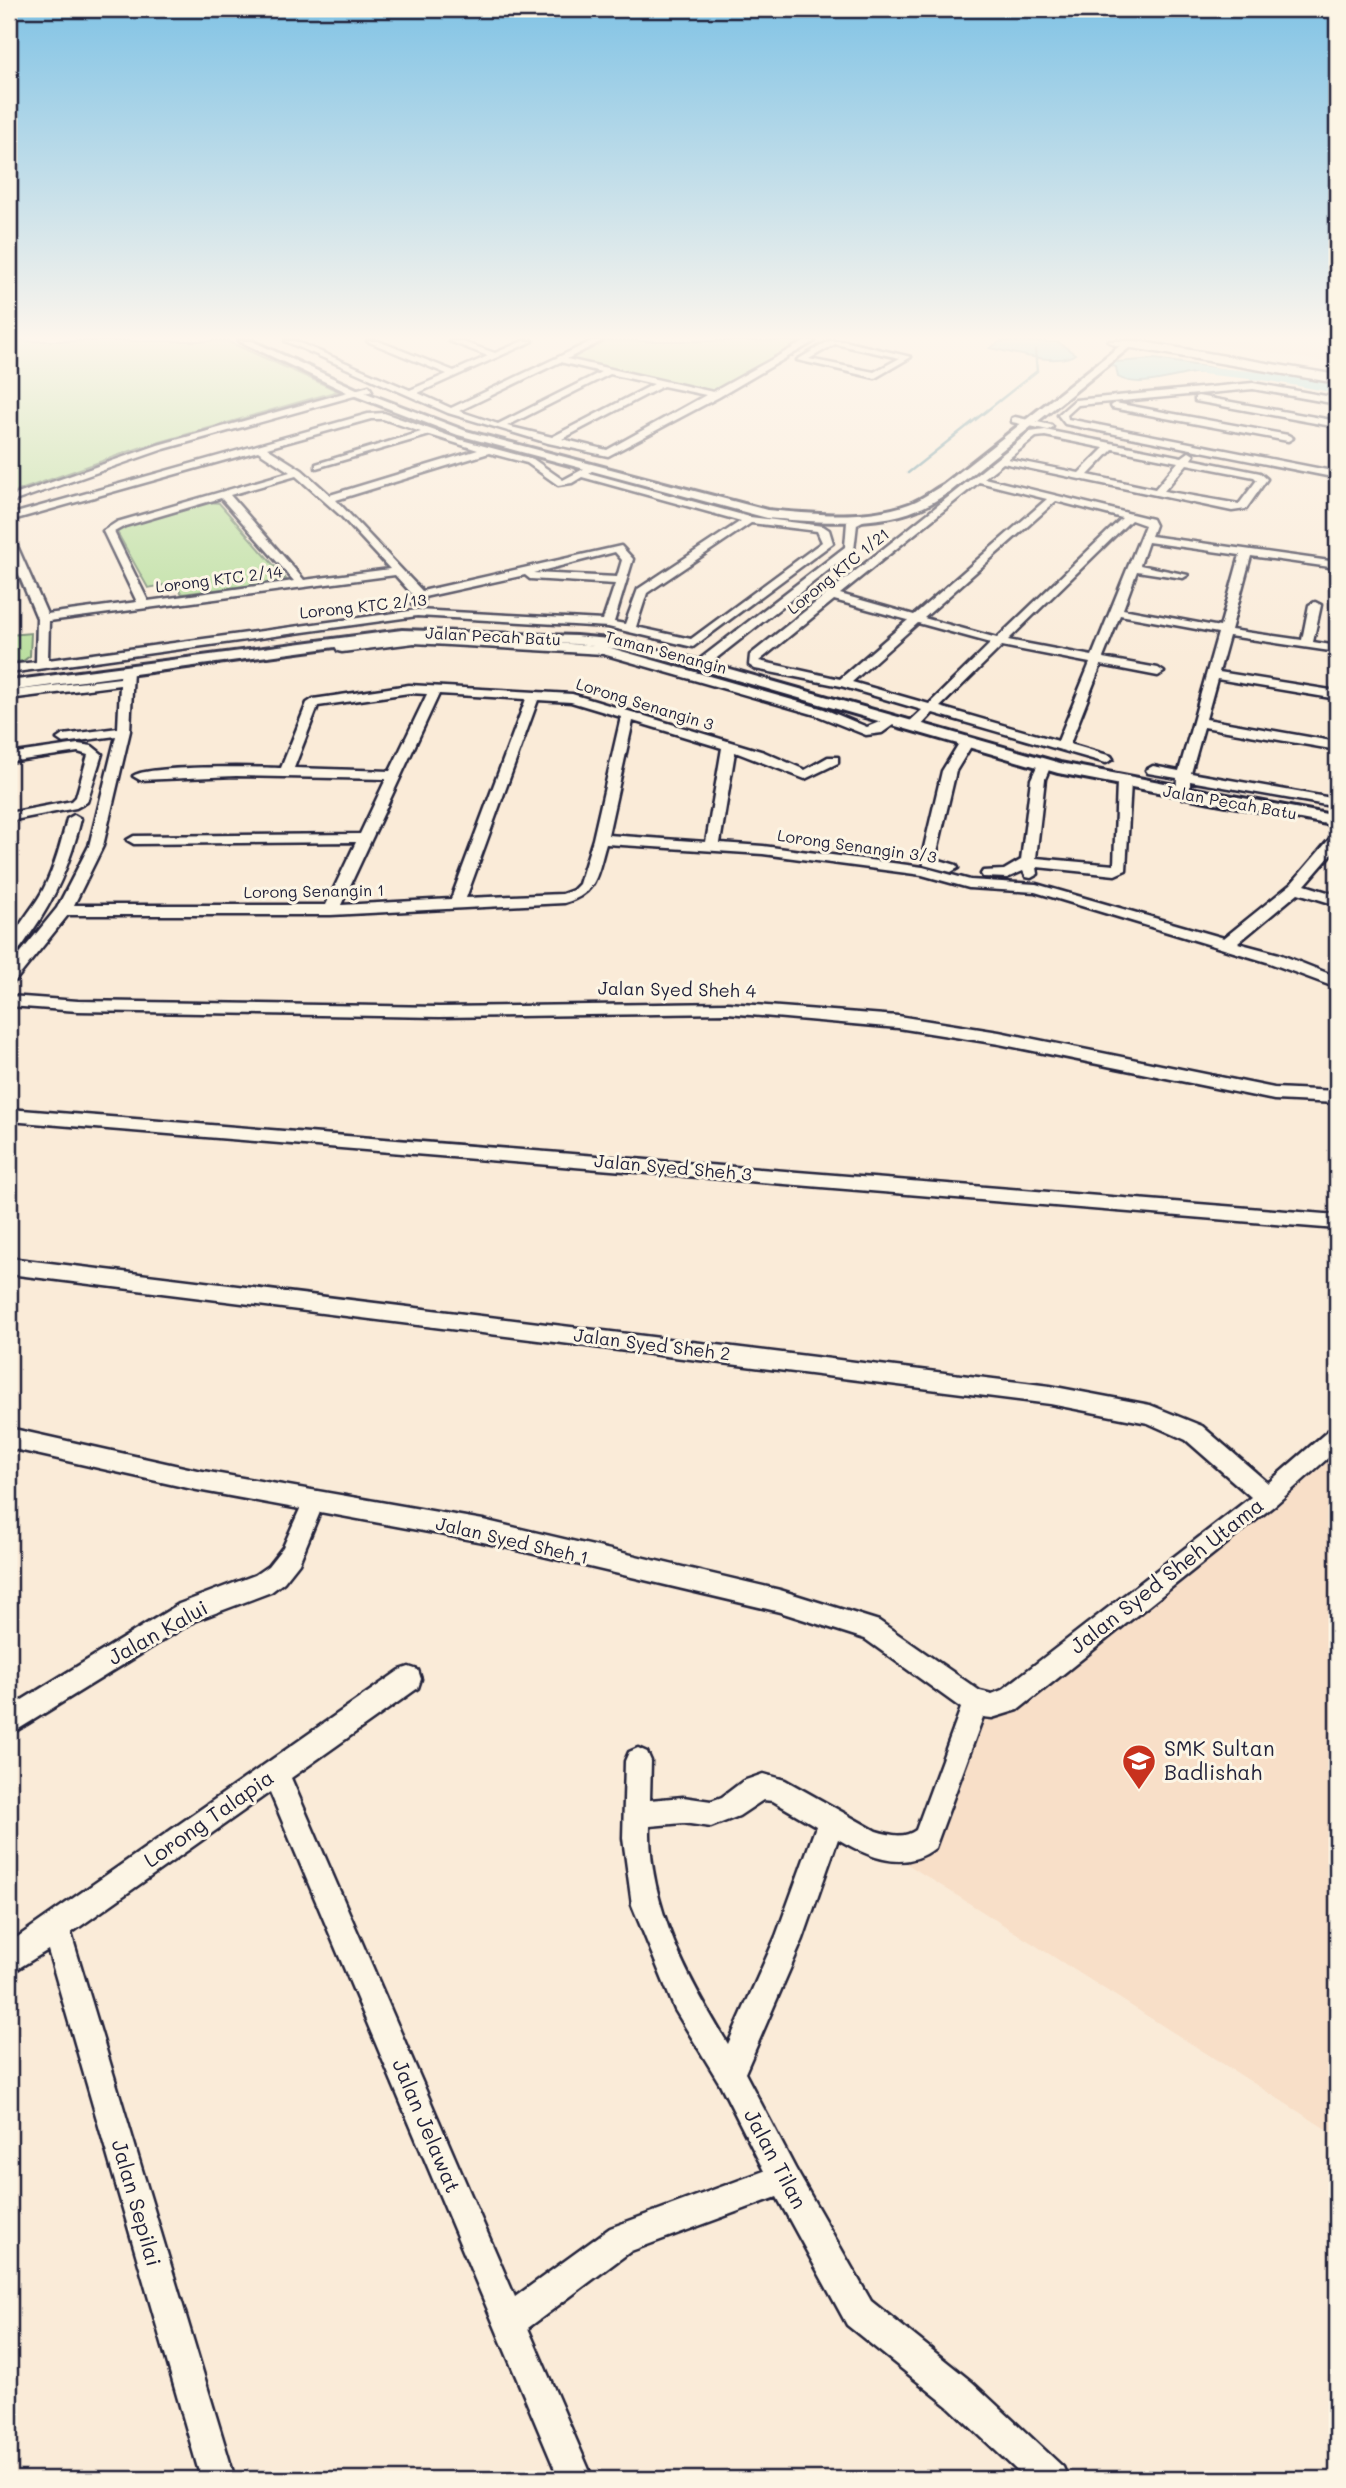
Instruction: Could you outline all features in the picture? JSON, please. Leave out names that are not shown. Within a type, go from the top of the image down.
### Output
[{"type":"street","points":[[9,500],[132,457]]},
{"type":"street","points":[[9,518],[223,457]]},
{"type":"street","points":[[275,457],[299,472],[398,571],[419,595],[417,613]]},
{"type":"street","points":[[319,466],[348,457]]},
{"type":"street","points":[[328,499],[465,457]]},
{"type":"street","points":[[515,457],[530,461],[561,482],[569,481],[586,471],[767,514],[833,519],[867,516]]},
{"type":"street","points":[[541,457],[749,520]]},
{"type":"street","points":[[582,457],[767,506],[816,511],[877,506],[916,494],[933,485],[968,457]]},
{"type":"street","points":[[700,665],[850,548],[850,527],[855,519],[925,502],[986,457]]},
{"type":"street","name":"Lorong KTC 1/21","points":[[1005,457],[754,658],[753,662],[758,666],[843,683],[1106,759]]},
{"type":"street","points":[[1081,477],[1100,457]]},
{"type":"street","name":"Lorong KTC 1/21","points":[[1157,493],[1232,509],[1242,507],[1262,479],[1257,475],[1181,457]]},
{"type":"street","points":[[1183,457],[1337,475]]},
{"type":"street","points":[[1228,457],[1337,484]]},
{"type":"street","points":[[1268,466],[1274,457]]},
{"type":"street","points":[[1001,460],[1157,493],[1187,458]]},
{"type":"street","points":[[145,605],[108,531],[121,524],[299,472]]},
{"type":"street","points":[[978,480],[1149,521],[1146,539],[1062,748]]},
{"type":"street","points":[[223,494],[302,584]]},
{"type":"street","points":[[843,683],[1054,498]]},
{"type":"street","points":[[913,726],[1129,516]]},
{"type":"street","points":[[833,519],[850,527]]},
{"type":"street","points":[[630,628],[642,591],[749,520]]},
{"type":"street","name":"Lorong KTC 2/13","points":[[9,669],[417,613],[608,624],[687,643],[696,642],[828,542],[824,530],[749,520]]},
{"type":"street","points":[[9,539],[43,618],[42,664]]},
{"type":"street","points":[[1146,539],[1337,565]]},
{"type":"street","points":[[419,595],[617,548],[628,559],[608,624]]},
{"type":"street","points":[[1183,794],[1184,775],[1246,554]]},
{"type":"street","points":[[1135,567],[1183,575]]},
{"type":"street","name":"Lorong KTC 2/14","points":[[43,618],[398,571]]},
{"type":"street","points":[[512,575],[622,581]]},
{"type":"street","points":[[833,596],[999,642],[1158,672]]},
{"type":"street","points":[[1307,645],[1315,605]]},
{"type":"street","points":[[1117,611],[1337,649]]},
{"type":"street","name":"Jalan Pecah Batu","points":[[9,686],[127,676],[420,633],[576,640],[620,645],[700,665],[1044,765],[1335,824]]},
{"type":"street","name":"Taman Senangin","points":[[339,643],[340,647],[347,648],[421,639],[604,650],[820,712],[866,731],[874,731],[894,720]]},
{"type":"street","points":[[720,650],[719,658],[730,674]]},
{"type":"street","points":[[1212,675],[1337,695]]},
{"type":"street","points":[[9,695],[127,676],[124,731],[96,846],[64,910],[9,977]]},
{"type":"street","points":[[331,910],[434,691]]},
{"type":"street","name":"Lorong Senangin 3","points":[[286,771],[313,703],[382,692],[434,691],[572,698],[759,755],[805,775],[833,760]]},
{"type":"street","points":[[457,903],[533,696]]},
{"type":"street","points":[[600,839],[628,716]]},
{"type":"street","points":[[1199,722],[1337,746]]},
{"type":"street","points":[[9,758],[39,748],[124,731]]},
{"type":"street","points":[[966,743],[949,771],[929,862],[934,865],[997,874],[1007,874],[1028,862],[1107,872],[1121,867],[1124,782]]},
{"type":"street","points":[[712,846],[729,747]]},
{"type":"street","points":[[9,748],[78,748],[93,751],[95,754],[82,799],[76,804],[18,819],[9,828]]},
{"type":"street","points":[[1036,888],[1028,862],[1038,779],[1044,765]]},
{"type":"street","points":[[1153,770],[1337,803]]},
{"type":"street","points":[[141,776],[189,772],[286,771],[395,775]]},
{"type":"street","points":[[18,819],[75,818],[104,814]]},
{"type":"street","points":[[9,951],[48,899],[67,849],[75,818]]},
{"type":"street","points":[[134,840],[365,838]]},
{"type":"street","name":"Lorong Senangin 1","points":[[64,910],[331,910],[564,898],[578,893],[586,885],[600,839]]},
{"type":"street","name":"Lorong Senangin 3/3","points":[[600,839],[712,846],[923,871],[982,886],[1018,885],[1036,888],[1227,944]]},
{"type":"street","points":[[1227,944],[1296,887],[1337,839]]},
{"type":"street","points":[[1296,887],[1337,900]]},
{"type":"street","points":[[1227,944],[1273,958],[1337,983]]},
{"type":"street","name":"Jalan Syed Sheh 4","points":[[9,1001],[78,1006],[439,1012],[728,1008],[898,1022],[999,1038],[1274,1094],[1337,1097]]},
{"type":"street","name":"Jalan Syed Sheh 3","points":[[9,1115],[1337,1222]]},
{"type":"street","name":"Jalan Syed Sheh 2","points":[[9,1266],[1049,1395],[1150,1414],[1194,1433],[1268,1497]]},
{"type":"street","name":"Jalan Syed Sheh 1","points":[[9,1437],[197,1480],[483,1531],[585,1558],[780,1601],[871,1629],[983,1704]]},
{"type":"street","name":"Jalan Syed Sheh Utama","points":[[983,1704],[1009,1702],[1268,1497],[1337,1437]]},
{"type":"street","name":"Jalan Kalui","points":[[9,1722],[187,1612],[263,1584],[276,1574],[291,1555],[314,1501]]},
{"type":"street","name":"Lorong Talapia","points":[[9,1960],[410,1679]]},
{"type":"street","points":[[636,1814],[683,1810],[711,1814],[730,1807],[752,1790],[763,1787],[776,1789],[862,1838],[888,1847],[912,1848],[926,1839],[983,1704]]},
{"type":"street","name":"Jalan Tilan","points":[[638,1761],[636,1838],[646,1905],[685,2000],[730,2074],[784,2179],[859,2313],[960,2394],[1051,2479]]},
{"type":"street","name":"Jalan Jelawat","points":[[275,1772],[576,2479]]},
{"type":"street","points":[[730,2074],[789,1939],[831,1820]]},
{"type":"street","name":"Jalan Sepilai","points":[[55,1927],[218,2479]]},
{"type":"street","points":[[509,2322],[621,2239],[784,2179]]},
{"type":"shaded area","name":"SMK Sultan Badlishah","points":[[1337,1441],[1337,2136],[907,1864],[972,1717],[1012,1710],[1048,1688]]},
{"type":"green space","points":[[9,457],[113,457],[9,494]]},
{"type":"green space","points":[[208,502],[219,503],[286,579],[182,594],[175,583],[148,588],[117,532],[120,528]]},
{"type":"green space","points":[[31,633],[30,656],[23,661],[9,663],[9,635]]},
{"type":"waterway","points":[[908,473],[928,457]]},
{"type":"place","name":"SMK Sultan Badlishah","points":[[1139,1791]]}]
